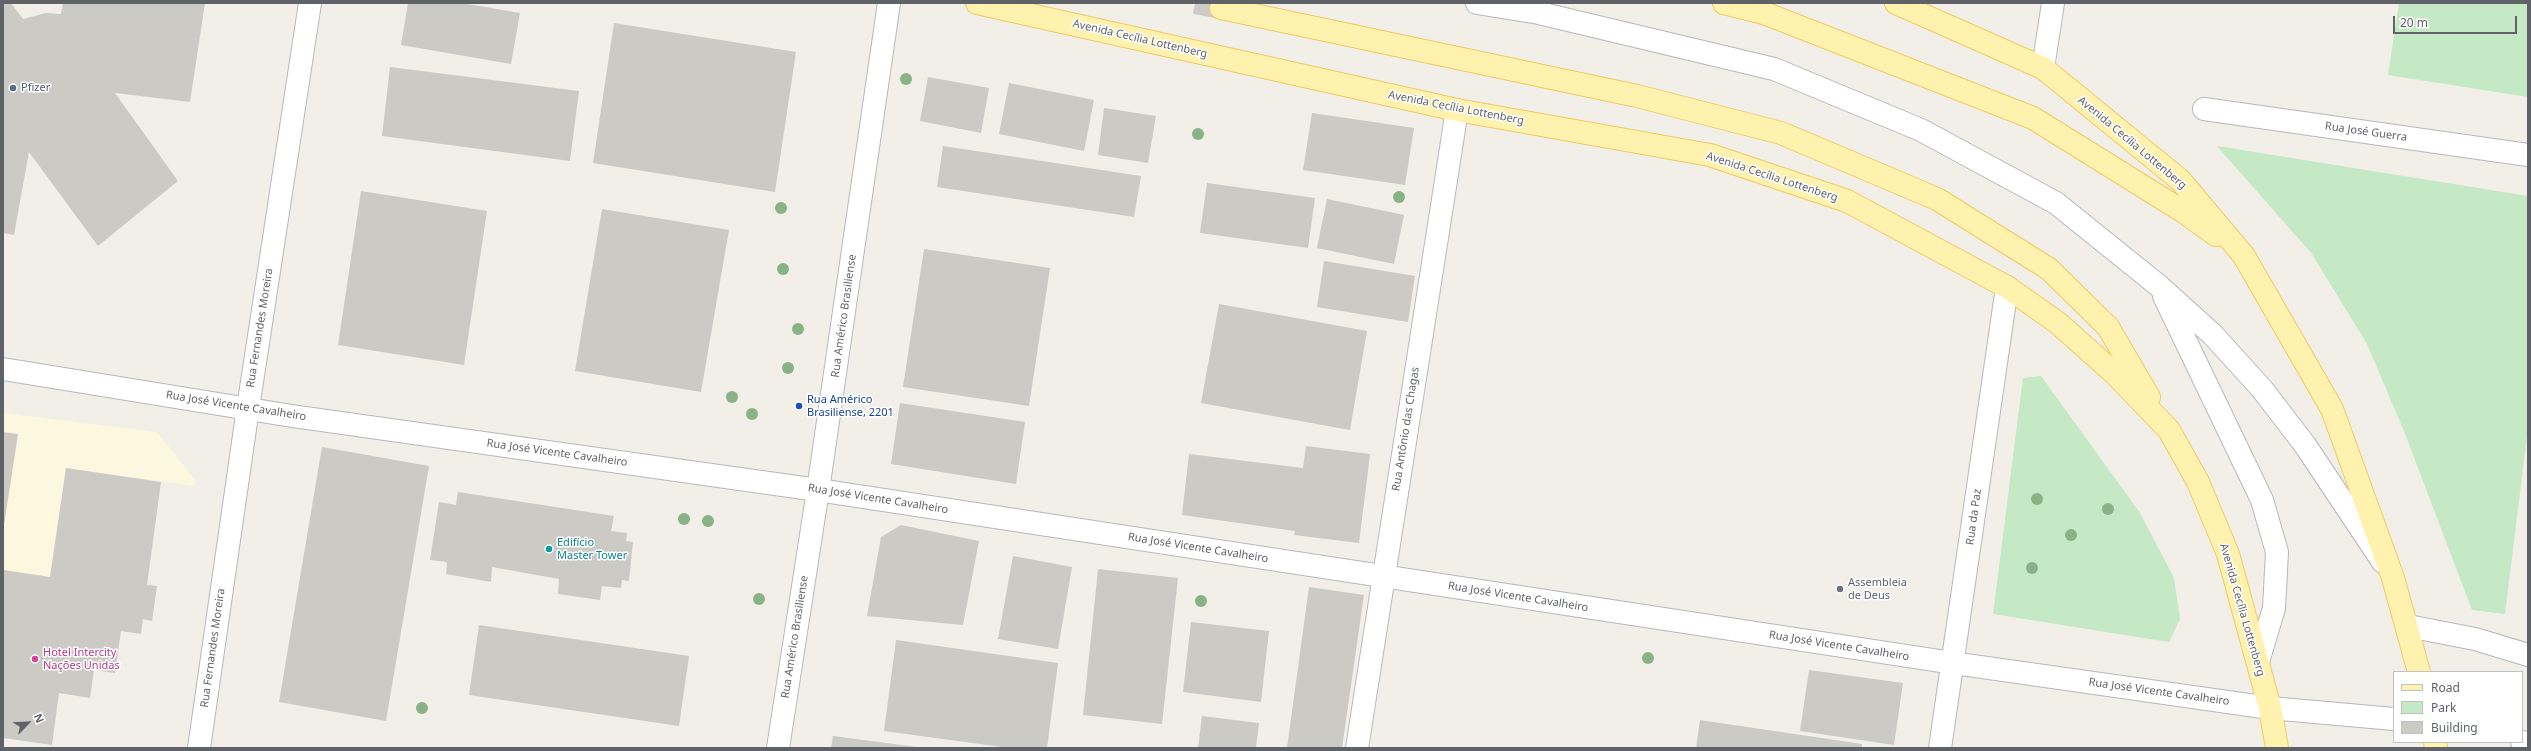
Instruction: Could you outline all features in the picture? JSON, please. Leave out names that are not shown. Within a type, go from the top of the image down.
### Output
[{"type":"main road","name":"Avenida Cecília Lottenberg","points":[[977,3],[1457,110],[1710,155],[1847,201],[2007,287],[2058,323],[2114,373],[2169,430],[2198,482],[2228,554],[2270,708],[2277,748]]},
{"type":"main road","points":[[1724,3],[1764,13],[2033,118],[2184,212],[2244,256]]},
{"type":"main road","name":"Avenida Cecília Lottenberg","points":[[1896,3],[2043,68],[2180,180],[2244,256],[2332,408],[2394,578],[2419,671]]},
{"type":"main road","points":[[1222,8],[1637,96],[1781,133],[1937,199],[2049,270],[2108,328],[2169,430]]},
{"type":"street","name":"Rua Fernandes Moreira","points":[[199,748],[248,408],[310,3]]},
{"type":"street","name":"Rua Américo Brasiliense","points":[[778,748],[818,490],[889,3]]},
{"type":"street","points":[[1477,3],[1539,13],[1782,72],[1921,130],[2056,203],[2159,286],[2213,334],[2262,389],[2305,444],[2394,578]]},
{"type":"street","points":[[2043,68],[2053,3]]},
{"type":"street","name":"Rua José Guerra","points":[[2204,109],[2528,155]]},
{"type":"street","name":"Rua Antônio das Chagas","points":[[1357,748],[1382,576],[1457,110]]},
{"type":"street","points":[[2159,286],[2262,500],[2277,552],[2274,608],[2258,662]]},
{"type":"street","name":"Rua da Paz","points":[[1940,748],[2007,287]]},
{"type":"street","name":"Rua José Vicente Cavalheiro","points":[[3,369],[248,408],[818,490],[1953,663],[2270,708],[2393,719]]},
{"type":"street","points":[[2408,626],[2475,639],[2528,655]]},
{"type":"shaded area","points":[[3,413],[157,432],[196,481],[194,486],[66,468],[50,577],[3,570]]},
{"type":"green space","points":[[2399,3],[2528,3],[2528,97],[2388,75]]},
{"type":"green space","points":[[2217,146],[2528,196],[2528,428],[2505,614],[2472,610],[2404,431],[2367,344],[2312,254]]},
{"type":"green space","points":[[2041,376],[2140,513],[2174,578],[2180,619],[2169,642],[1993,614],[2023,378]]},
{"type":"building","points":[[3,3],[11,3],[23,19],[46,13],[61,14],[63,3],[205,3],[190,102],[115,93],[178,181],[98,246],[29,152],[14,235],[3,233]]},
{"type":"building","points":[[408,3],[462,3],[520,13],[511,64],[401,45]]},
{"type":"building","points":[[614,23],[796,52],[775,192],[593,163]]},
{"type":"building","points":[[390,67],[579,91],[570,161],[382,136]]},
{"type":"building","points":[[928,77],[989,88],[981,133],[920,121]]},
{"type":"building","points":[[1009,83],[1094,100],[1084,151],[999,134]]},
{"type":"building","points":[[1104,108],[1156,116],[1148,163],[1098,155]]},
{"type":"building","points":[[1312,113],[1414,128],[1405,185],[1303,170]]},
{"type":"building","points":[[943,146],[1141,176],[1134,217],[937,187]]},
{"type":"building","points":[[1207,183],[1315,198],[1308,248],[1200,233]]},
{"type":"building","points":[[361,191],[487,211],[464,365],[338,345]]},
{"type":"building","points":[[1327,199],[1404,215],[1394,264],[1317,248]]},
{"type":"building","points":[[602,209],[729,230],[701,392],[575,371]]},
{"type":"building","points":[[924,249],[1050,268],[1029,406],[903,387]]},
{"type":"building","points":[[1324,261],[1415,276],[1408,322],[1317,307]]},
{"type":"building","points":[[1219,304],[1367,331],[1350,430],[1201,403]]},
{"type":"building","points":[[900,403],[1025,422],[1016,484],[891,464]]},
{"type":"building","points":[[3,432],[18,434],[4,525],[3,525]]},
{"type":"building","points":[[1306,446],[1370,454],[1359,543],[1294,535],[1295,531],[1182,515],[1189,454],[1303,468]]},
{"type":"building","points":[[322,447],[429,466],[386,721],[279,702]]},
{"type":"building","points":[[66,468],[161,482],[147,585],[157,586],[152,621],[143,619],[141,634],[121,631],[115,673],[94,670],[90,698],[59,693],[52,745],[3,738],[3,570],[50,577]]},
{"type":"building","points":[[458,492],[614,516],[611,531],[627,533],[626,541],[633,542],[629,581],[622,580],[621,588],[602,586],[600,600],[558,594],[559,579],[492,567],[491,582],[446,574],[447,562],[430,560],[439,502],[456,505]]},
{"type":"building","points":[[901,525],[979,541],[963,625],[867,616],[881,537]]},
{"type":"building","points":[[1013,556],[1072,567],[1058,649],[998,639]]},
{"type":"building","points":[[1098,569],[1178,578],[1162,724],[1083,715]]},
{"type":"building","points":[[1309,587],[1364,595],[1342,748],[1287,748]]},
{"type":"building","points":[[1191,622],[1269,631],[1261,702],[1183,692]]},
{"type":"building","points":[[479,625],[689,656],[679,726],[469,695]]},
{"type":"building","points":[[896,640],[1058,663],[1047,748],[1009,748],[884,731]]},
{"type":"building","points":[[1809,670],[1903,683],[1894,745],[1800,731]]},
{"type":"building","points":[[1202,716],[1259,723],[1256,748],[1198,748]]},
{"type":"building","points":[[1700,720],[1862,744],[1862,748],[1696,748]]},
{"type":"building","points":[[833,736],[917,747],[917,748],[831,748]]},
{"type":"tunnel","points":[[1195,3],[1221,8]]},
{"type":"place","name":"Pfizer","points":[[13,88]]},
{"type":"place","name":"Rua Américo Brasiliense, 2201","points":[[799,406]]},
{"type":"place","name":"Edifício Master Tower","points":[[549,549]]},
{"type":"place","name":"Assembleia de Deus","points":[[1840,589]]},
{"type":"place","name":"Hotel Intercity Nações Unidas","points":[[35,659]]}]
